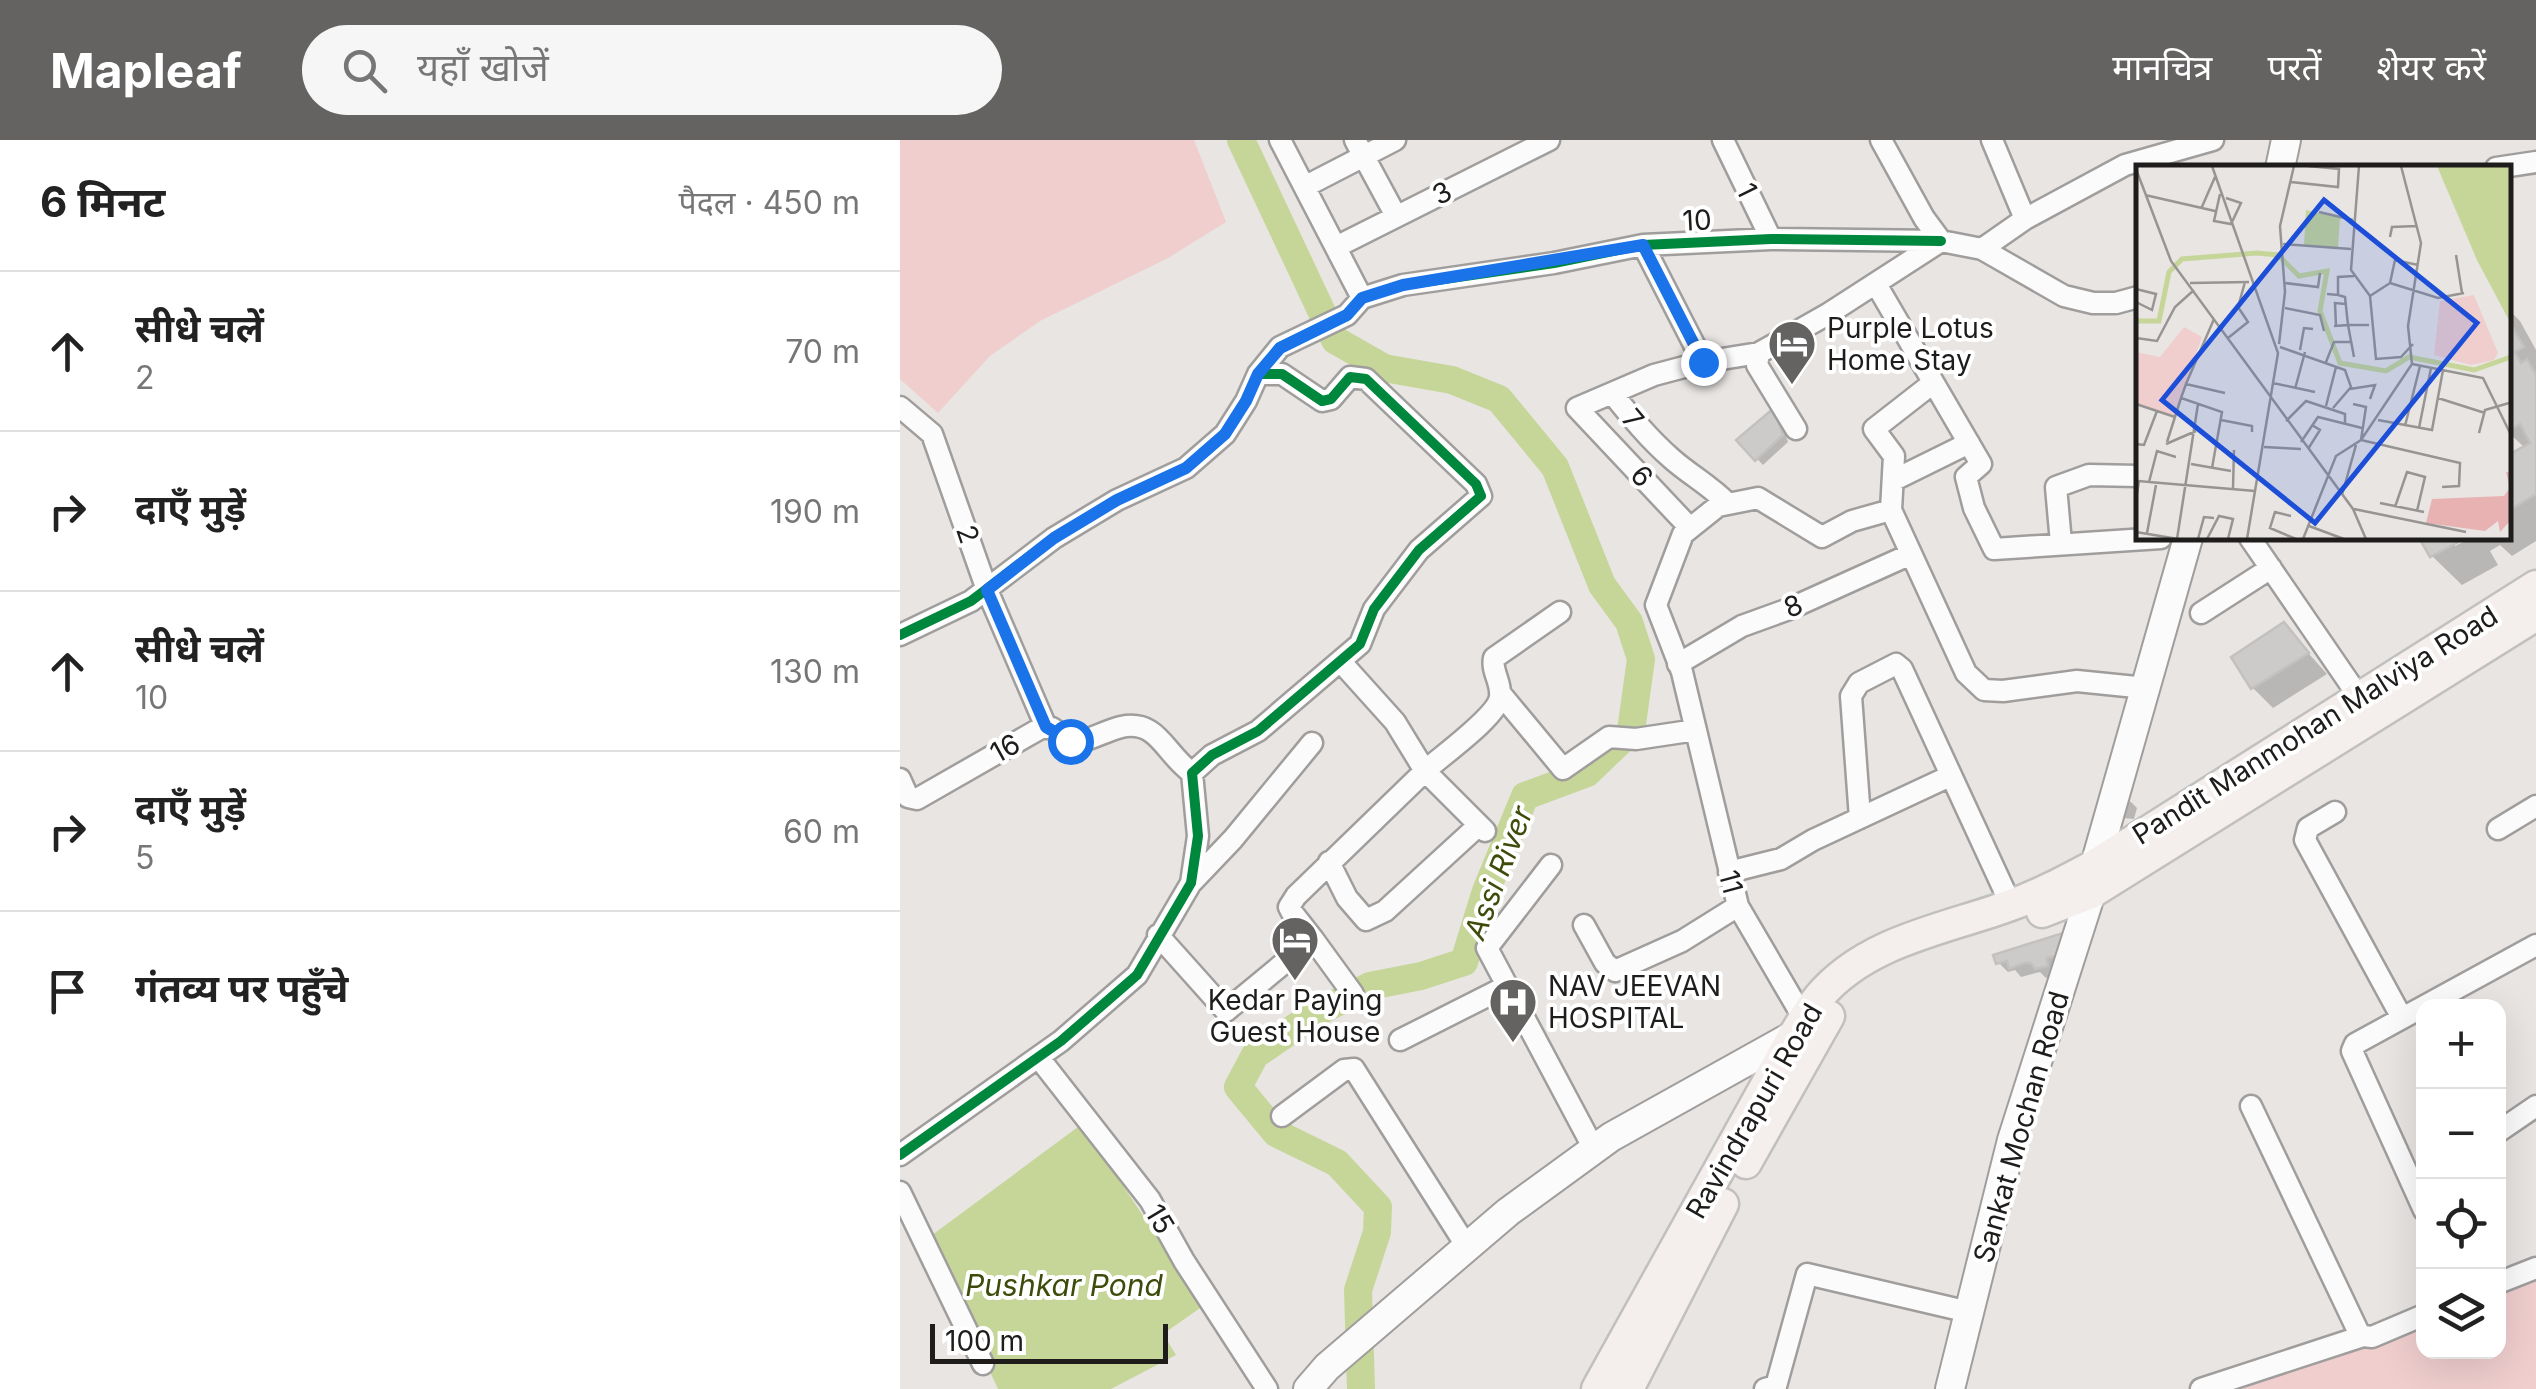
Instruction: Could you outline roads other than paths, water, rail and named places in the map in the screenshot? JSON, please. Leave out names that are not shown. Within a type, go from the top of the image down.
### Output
[{"type":"main road","name":"Pandit Manmohan Malviya Road","points":[[2093,879],[2360,697],[2536,586]]},
{"type":"main road","points":[[2093,879],[2536,615]]},
{"type":"main road","name":"Ravindrapuri Road","points":[[1597,1389],[1820,996],[1865,959],[1901,941],[2050,889],[2093,879]]},
{"type":"main road","name":"Ravindrapuri Road","points":[[1628,1389],[1733,1186],[1838,1004],[1890,967],[2093,879]]},
{"type":"street","points":[[900,635],[971,601],[1054,538],[1117,500],[1186,468],[1225,434],[1258,374],[1280,348],[1347,315],[1362,298],[1280,140]]},
{"type":"street","points":[[1306,186],[1360,148],[1395,140]]},
{"type":"street","name":"3","points":[[1336,247],[1549,140]]},
{"type":"street","name":"1","points":[[1723,140],[1771,240]]},
{"type":"street","points":[[1796,429],[1757,364],[1760,352],[1941,242],[1881,140]]},
{"type":"street","points":[[1992,140],[2025,219]]},
{"type":"street","points":[[2136,298],[2093,303],[2064,296],[1982,249],[2025,219],[2125,165],[2213,140]]},
{"type":"street","points":[[2281,165],[2286,140]]},
{"type":"street","points":[[1360,148],[1396,216]]},
{"type":"street","points":[[2511,166],[2536,162]]},
{"type":"street","name":"10","points":[[1362,298],[1403,285],[1643,245],[1771,240],[1941,242],[1982,249]]},
{"type":"street","points":[[1643,245],[1703,362]]},
{"type":"street","points":[[1876,284],[1981,464],[1966,477],[1974,508],[1994,549],[2136,540]]},
{"type":"street","name":"7","points":[[1728,504],[1652,440],[1612,393],[1703,362],[1760,352]]},
{"type":"street","points":[[1190,883],[1198,836],[1192,774],[1212,755],[1258,731],[1360,644],[1374,608],[1420,550],[1474,504],[1481,490],[1366,379],[1350,377],[1330,398],[1322,400],[1282,374],[1258,374]]},
{"type":"street","points":[[1933,383],[1874,429],[1894,456],[1891,510],[1966,672],[1984,690],[2077,681],[2146,688]]},
{"type":"street","name":"6","points":[[1612,393],[1577,408],[1690,528]]},
{"type":"street","name":"2","points":[[900,407],[932,434],[987,590],[1046,727]]},
{"type":"street","points":[[1894,480],[1969,442]]},
{"type":"street","points":[[2061,544],[2056,487],[2089,475],[2136,476]]},
{"type":"street","points":[[1690,528],[1718,506],[1758,498],[1822,538],[1852,520],[1891,510]]},
{"type":"street","name":"11","points":[[1690,528],[1682,534],[1656,605],[1696,730],[1738,906],[1799,1027]]},
{"type":"street","name":"Sankat Mochan Road","points":[[1950,1389],[2012,1140],[2093,879],[2187,540]]},
{"type":"street","points":[[2251,540],[2360,697]]},
{"type":"street","name":"8","points":[[1678,664],[1742,626],[1790,609],[1911,554]]},
{"type":"street","points":[[2201,613],[2270,568]]},
{"type":"street","points":[[1560,612],[1494,658],[1492,665],[1500,693],[1563,770],[1609,736],[1636,739],[1696,730]]},
{"type":"street","points":[[1330,862],[1346,898],[1366,920],[1385,912],[1482,828],[1425,770],[1395,722],[1341,662]]},
{"type":"street","points":[[1860,818],[1851,696],[1859,683],[1896,664],[1926,714],[1950,776],[2011,905]]},
{"type":"street","points":[[1352,994],[1290,907],[1330,862],[1495,708],[1500,693]]},
{"type":"street","name":"16","points":[[900,779],[908,797],[917,799],[1046,727],[1074,743],[1117,728],[1145,726],[1192,774]]},
{"type":"street","points":[[900,1155],[1039,1058],[1137,975],[1190,883],[1233,839],[1312,743]]},
{"type":"street","points":[[1728,872],[1780,859],[1950,776]]},
{"type":"street","points":[[2498,829],[2536,806]]},
{"type":"street","points":[[2335,812],[2308,828],[2305,840],[2402,1018]]},
{"type":"street","points":[[1551,866],[1488,948],[1594,1149]]},
{"type":"street","points":[[1584,925],[1604,963],[1615,971],[1682,941],[1738,906]]},
{"type":"street","points":[[1158,935],[1226,1012],[1312,939]]},
{"type":"street","points":[[2416,1186],[2352,1051],[2362,1039],[2536,945]]},
{"type":"street","points":[[1400,1040],[1508,986]]},
{"type":"street","points":[[1308,1389],[1328,1367],[1508,1212],[1594,1149],[1799,1027]]},
{"type":"street","name":"15","points":[[1039,1058],[1150,1200],[1184,1261],[1267,1389]]},
{"type":"street","points":[[1282,1116],[1344,1070],[1354,1069],[1467,1248]]},
{"type":"street","points":[[2251,1106],[2363,1336]]},
{"type":"street","points":[[2506,1127],[2536,1106]]},
{"type":"street","points":[[900,1192],[983,1364]]},
{"type":"street","points":[[2506,1281],[2536,1268]]},
{"type":"street","points":[[1765,1389],[1776,1386],[1806,1274],[1969,1312]]},
{"type":"street","points":[[2200,1389],[2363,1336],[2372,1337],[2416,1318]]},
{"type":"water","name":"Pushkar Pond","points":[[1082,1124],[1203,1306],[1163,1334],[1176,1355],[1111,1389],[998,1389],[928,1238]]},
{"type":"waterway","name":"Assi River","points":[[1241,140],[1335,340],[1384,368],[1452,380],[1499,399],[1555,467],[1602,585],[1629,622],[1641,659],[1631,731],[1587,773],[1525,796],[1486,891],[1464,962],[1370,986],[1316,1013],[1255,1055],[1238,1087],[1276,1133],[1337,1163],[1378,1207],[1377,1232],[1358,1290],[1361,1389]]},
{"type":"place","name":"Purple Lotus Home Stay","points":[[1792,386]]},
{"type":"place","name":"Kedar Paying Guest House","points":[[1295,982]]},
{"type":"place","name":"NAV JEEVAN HOSPITAL","points":[[1513,1044]]}]
